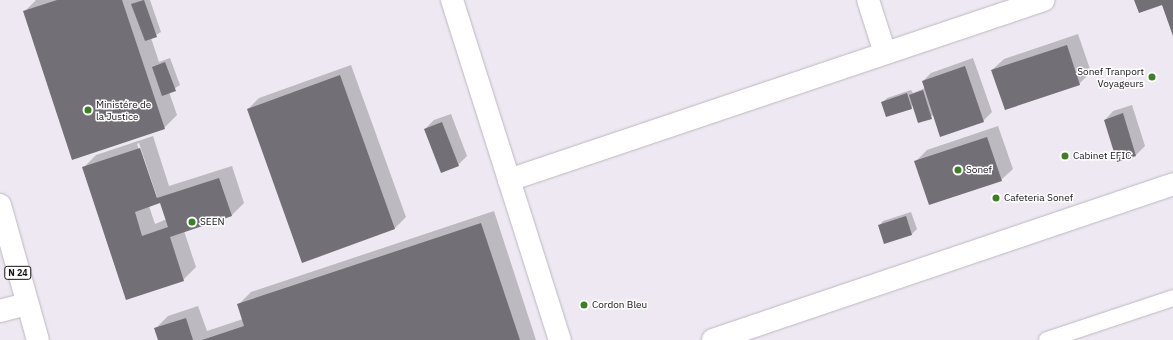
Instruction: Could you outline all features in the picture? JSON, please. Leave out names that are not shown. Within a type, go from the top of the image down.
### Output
[{"type":"street","points":[[452,0],[560,340]]},
{"type":"street","points":[[868,0],[885,53]]},
{"type":"street","points":[[509,180],[1044,0]]},
{"type":"street","points":[[713,340],[1173,184]]},
{"type":"street","name":"N 24","points":[[0,205],[38,340]]},
{"type":"street","points":[[0,311],[27,304]]},
{"type":"lane","points":[[1047,340],[1173,298]]},
{"type":"building","points":[[57,0],[122,0],[165,129],[72,160],[23,11]]},
{"type":"building","points":[[144,0],[157,37],[145,41],[131,4]]},
{"type":"building","points":[[1134,0],[1173,0],[1173,36],[1162,5],[1139,13]]},
{"type":"building","points":[[1067,45],[1080,85],[1005,110],[991,70]]},
{"type":"building","points":[[165,62],[176,91],[162,96],[152,67]]},
{"type":"building","points":[[965,66],[984,122],[940,137],[922,81]]},
{"type":"building","points":[[340,75],[395,229],[302,263],[247,109]]},
{"type":"building","points":[[923,90],[932,119],[918,123],[909,95]]},
{"type":"building","points":[[907,93],[912,109],[886,117],[881,102]]},
{"type":"building","points":[[1123,113],[1136,156],[1117,162],[1104,120]]},
{"type":"building","points":[[442,122],[459,166],[441,173],[424,129]]},
{"type":"building","points":[[987,137],[1002,181],[929,205],[914,161]]},
{"type":"building","name":"SEEN","points":[[140,148],[157,198],[219,178],[232,216],[170,237],[184,281],[126,300],[82,167]],"holes":[[[160,203],[168,227],[142,236],[135,212]]]},
{"type":"building","points":[[906,216],[912,235],[884,244],[878,225]]},
{"type":"building","points":[[481,223],[520,340],[202,340],[244,326],[237,304]]},
{"type":"building","points":[[186,318],[193,340],[158,340],[154,328]]},
{"type":"place","name":"Sonef Tranport Voyageurs","points":[[1152,77]]},
{"type":"place","name":"Ministére de la Justice","points":[[88,110]]},
{"type":"place","name":"Cabinet EFIC","points":[[1065,156]]},
{"type":"place","name":"Sonef","points":[[958,170]]},
{"type":"place","name":"Cafeteria Sonef","points":[[996,198]]},
{"type":"place","name":"SEEN","points":[[192,222]]},
{"type":"place","name":"Cordon Bleu","points":[[584,305]]}]
